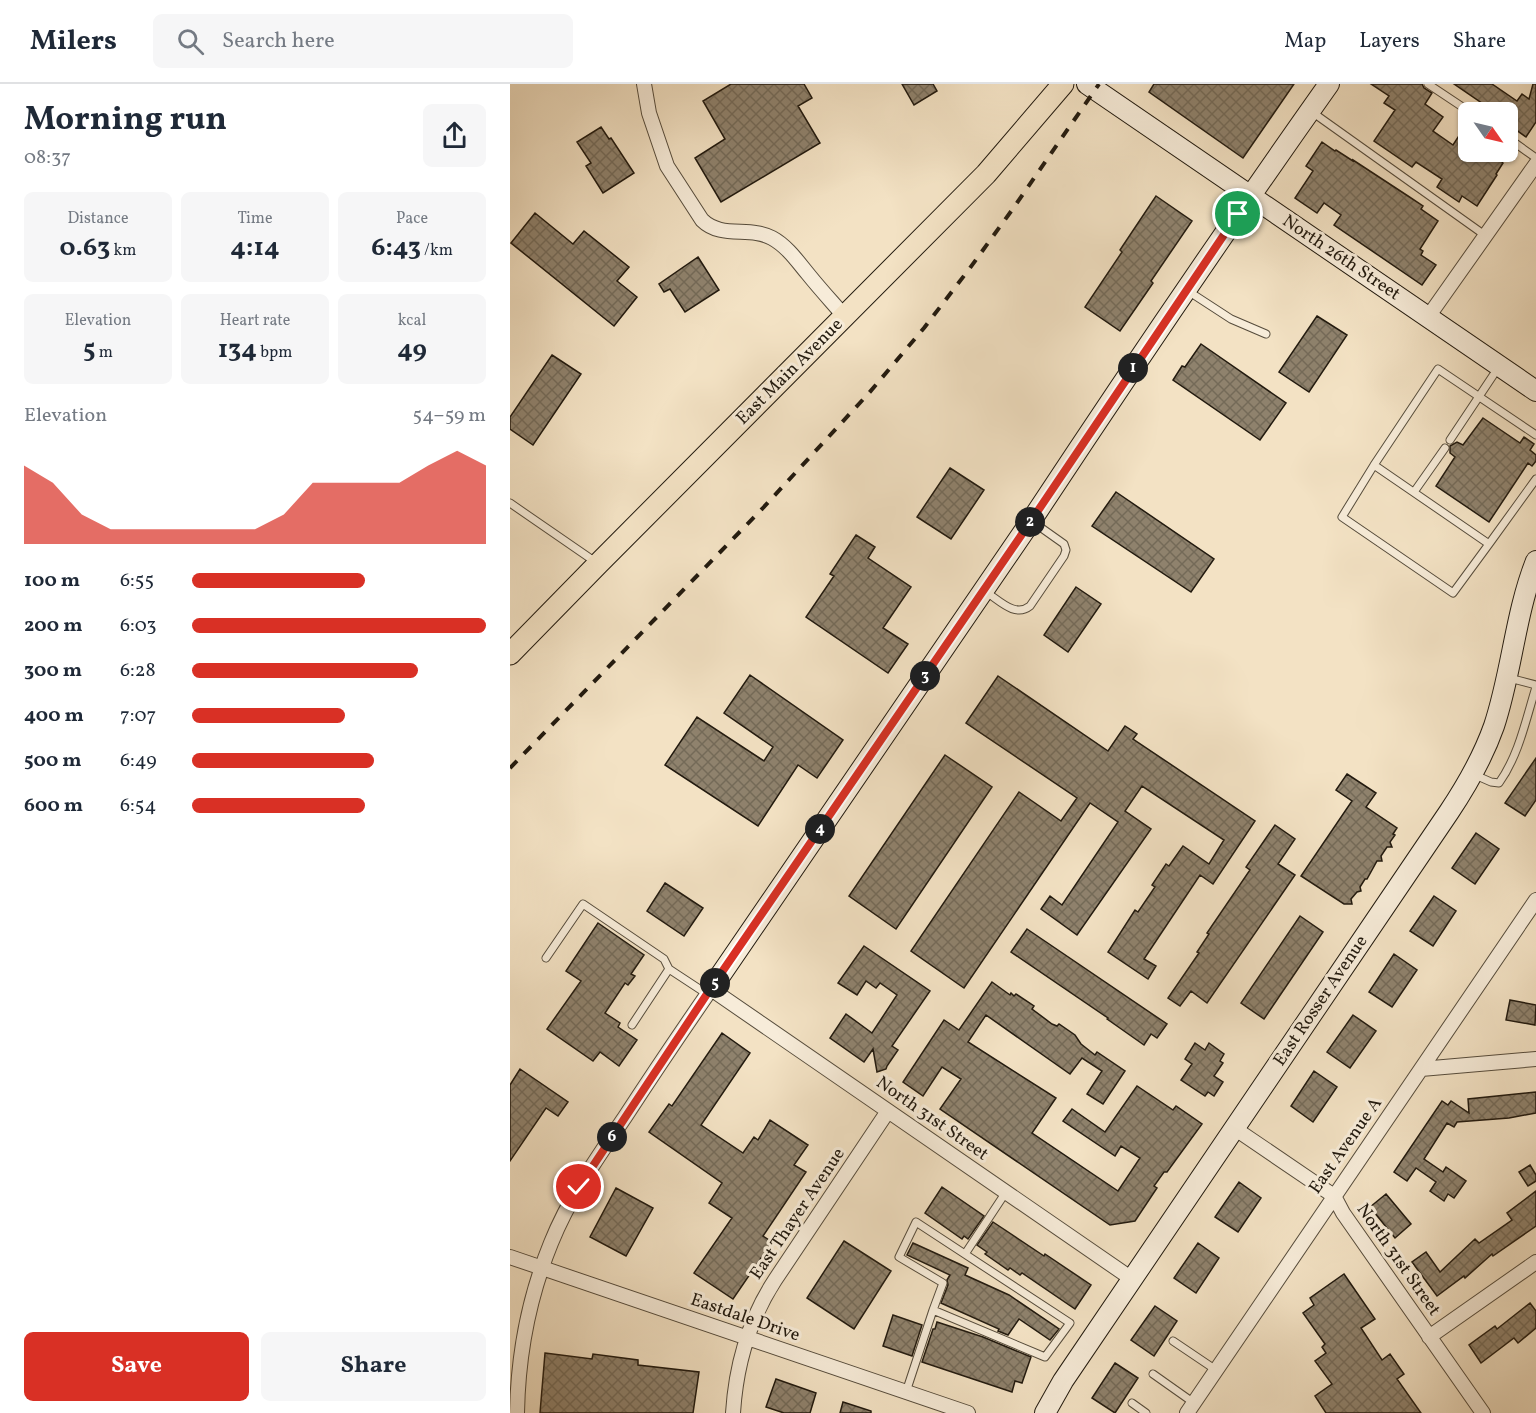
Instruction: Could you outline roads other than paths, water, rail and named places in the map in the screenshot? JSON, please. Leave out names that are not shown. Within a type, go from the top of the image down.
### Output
[{"type":"main road","name":"East Main Avenue","points":[[510,654],[986,174],[1063,84]]},
{"type":"street","points":[[644,84],[649,112],[667,166],[702,220],[715,229],[755,233],[773,239],[790,253],[845,317]]},
{"type":"street","name":"North 26th Street","points":[[1087,84],[1536,391]]},
{"type":"street","points":[[517,1413],[524,1342],[542,1268],[560,1222],[588,1172],[1186,290],[1329,84]]},
{"type":"street","points":[[1428,317],[1536,164]]},
{"type":"street","name":"East Rosser Avenue","points":[[1045,1413],[1063,1381],[1473,774],[1494,726],[1507,678],[1521,609],[1536,561]]},
{"type":"street","name":"East Avenue A","points":[[1191,1408],[1536,900]]},
{"type":"street","name":"North 31st Street","points":[[709,991],[1132,1279]]},
{"type":"street","points":[[1421,1069],[1536,1059]]},
{"type":"street","name":"East Thayer Avenue","points":[[733,1413],[738,1372],[746,1337],[767,1291],[888,1111]]},
{"type":"street","name":"North 31st Street","points":[[1234,1128],[1334,1196],[1342,1213],[1483,1413]]},
{"type":"street","name":"Eastdale Drive","points":[[510,1257],[968,1413]]},
{"type":"street","points":[[1429,1337],[1536,1262]]},
{"type":"lane","points":[[1428,84],[1458,104]]},
{"type":"lane","points":[[1310,111],[1486,236]]},
{"type":"lane","points":[[1518,145],[1536,158]]},
{"type":"lane","points":[[1186,290],[1231,320],[1266,334]]},
{"type":"lane","points":[[1450,440],[1500,366]]},
{"type":"lane","points":[[1536,435],[1438,369],[1342,517],[1453,593],[1536,479]]},
{"type":"lane","points":[[1414,492],[1445,448]]},
{"type":"lane","points":[[1374,465],[1489,544]]},
{"type":"lane","points":[[510,503],[598,564]]},
{"type":"lane","points":[[983,590],[1013,610],[1022,611],[1030,606],[1066,550],[1064,544],[1031,521]]},
{"type":"lane","points":[[1473,774],[1499,783],[1515,753],[1536,686],[1507,678]]},
{"type":"lane","points":[[546,958],[583,904],[664,959],[669,969],[709,991]]},
{"type":"lane","points":[[632,1024],[669,969]]},
{"type":"lane","points":[[965,1254],[1006,1192]]},
{"type":"lane","points":[[906,1392],[933,1310],[943,1283],[899,1257],[916,1222],[1070,1323],[1045,1357],[933,1310]]},
{"type":"lane","points":[[1173,1341],[1216,1370]]},
{"type":"lane","points":[[1153,1374],[1191,1408]]},
{"type":"lane","points":[[1132,1402],[1146,1413]]},
{"type":"railway","points":[[510,768],[762,509],[869,393],[924,328],[970,268],[1099,84]]}]
